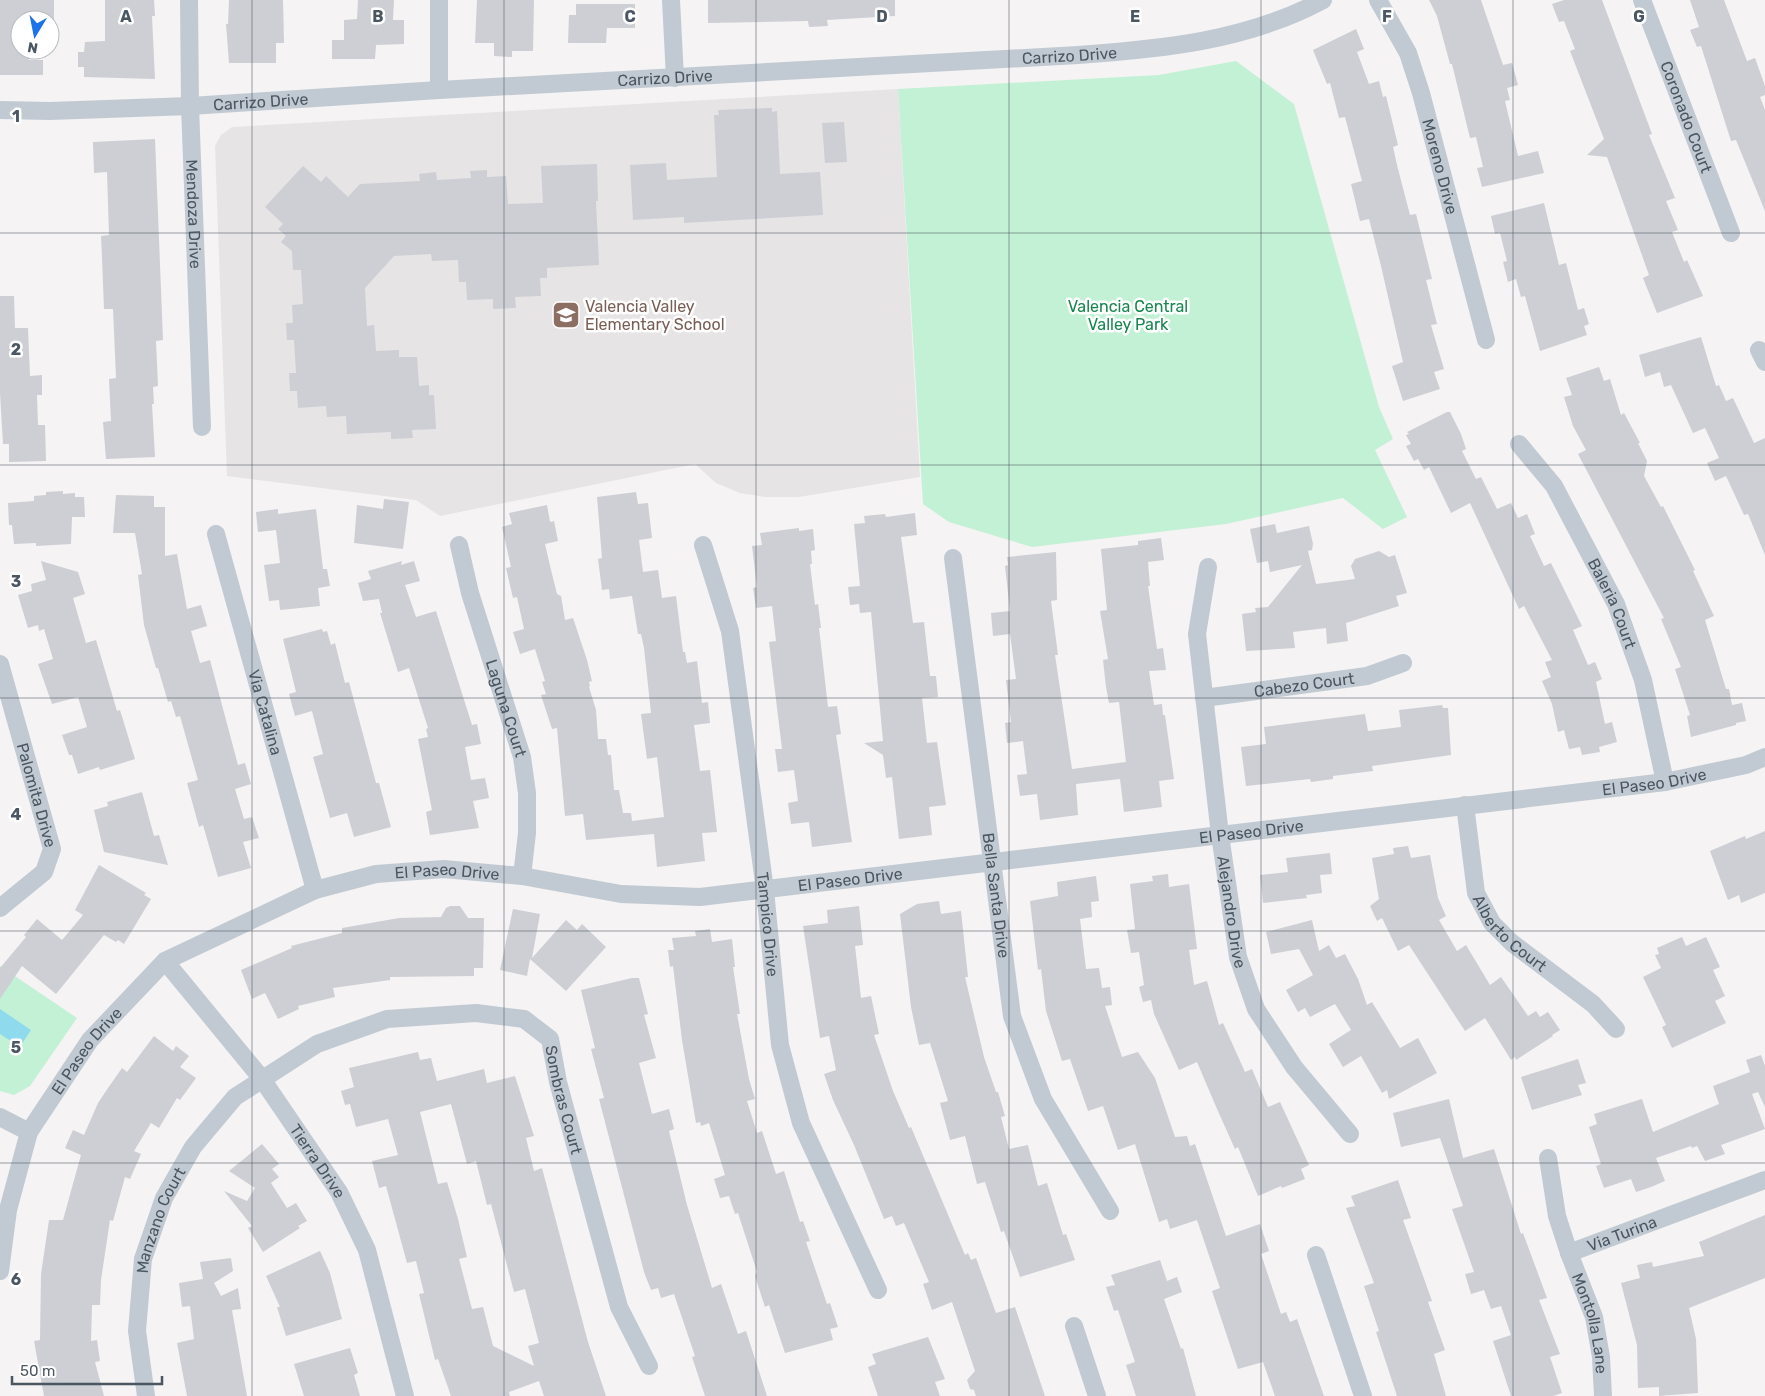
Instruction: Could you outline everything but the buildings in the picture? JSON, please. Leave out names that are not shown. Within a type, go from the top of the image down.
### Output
[{"type":"street","name":"Mendoza Drive","points":[[189,0],[190,106],[202,427]]},
{"type":"street","points":[[439,0],[440,90]]},
{"type":"street","points":[[671,0],[675,78]]},
{"type":"street","name":"Carrizo Drive","points":[[0,110],[50,111],[190,106],[440,90],[1078,55],[1165,48],[1261,26],[1323,0]]},
{"type":"street","name":"Moreno Drive","points":[[1378,0],[1408,53],[1421,93],[1486,340]]},
{"type":"street","name":"Coronado Court","points":[[1642,0],[1731,233]]},
{"type":"street","name":"Baleria Court","points":[[1519,444],[1554,486],[1616,604],[1643,680],[1664,782]]},
{"type":"street","name":"Via Catalina","points":[[216,534],[315,890]]},
{"type":"street","name":"Laguna Court","points":[[458,545],[470,593],[522,757],[527,793],[527,817],[522,876]]},
{"type":"street","name":"Tampico Drive","points":[[703,545],[730,631],[765,890],[780,1045],[801,1123],[878,1290]]},
{"type":"street","name":"Bella Santa Drive","points":[[953,558],[1012,1016],[1043,1099],[1110,1211]]},
{"type":"street","name":"Alejandro Drive","points":[[1208,567],[1197,634],[1220,835],[1238,957],[1256,1008],[1294,1067],[1350,1134]]},
{"type":"street","name":"Cabezo Court","points":[[1204,698],[1367,676],[1403,663]]},
{"type":"street","name":"Palomita Drive","points":[[0,664],[52,849],[44,872],[0,908]]},
{"type":"street","name":"El Paseo Drive","points":[[0,1271],[8,1210],[29,1132],[90,1040],[165,961],[315,890],[376,874],[444,869],[522,876],[621,894],[700,897],[1664,782],[1746,765],[1765,757]]},
{"type":"street","name":"Alberto Court","points":[[1465,805],[1476,892],[1492,923],[1512,943],[1593,1004],[1616,1029]]},
{"type":"street","name":"Tierra Drive","points":[[165,961],[262,1079],[339,1192],[367,1250],[405,1396]]},
{"type":"street","name":"Sombras Court","points":[[262,1079],[317,1044],[387,1019],[476,1013],[524,1019],[550,1039],[558,1082],[619,1308],[650,1366]]},
{"type":"street","name":"Manzano Court","points":[[146,1396],[137,1331],[143,1259],[164,1198],[192,1147],[235,1097],[262,1079]]},
{"type":"street","points":[[0,1117],[29,1132]]},
{"type":"street","name":"Via Turina","points":[[1548,1158],[1556,1216],[1570,1253],[1765,1180]]},
{"type":"street","name":"Montolla Lane","points":[[1570,1253],[1594,1317],[1601,1357],[1603,1396]]},
{"type":"street","points":[[1316,1255],[1362,1396]]},
{"type":"street","points":[[1074,1326],[1097,1396]]},
{"type":"shaded area","name":"Valencia Valley Elementary School","points":[[898,89],[920,477],[799,497],[766,497],[740,493],[716,483],[695,464],[440,516],[416,500],[227,476],[215,146],[221,135],[232,127]]},
{"type":"green space","name":"Valencia Central Valley Park","points":[[1236,61],[1294,104],[1379,407],[1393,439],[1375,450],[1407,517],[1383,529],[1343,498],[1226,524],[1032,547],[949,522],[923,504],[898,89],[1159,75]]},
{"type":"green space","points":[[0,966],[77,1018],[30,1086],[14,1095],[0,1091]]},
{"type":"water","points":[[0,1009],[31,1030],[20,1047],[0,1034]]},
{"type":"place","name":"Valencia Valley Elementary School","points":[[566,315]]}]
